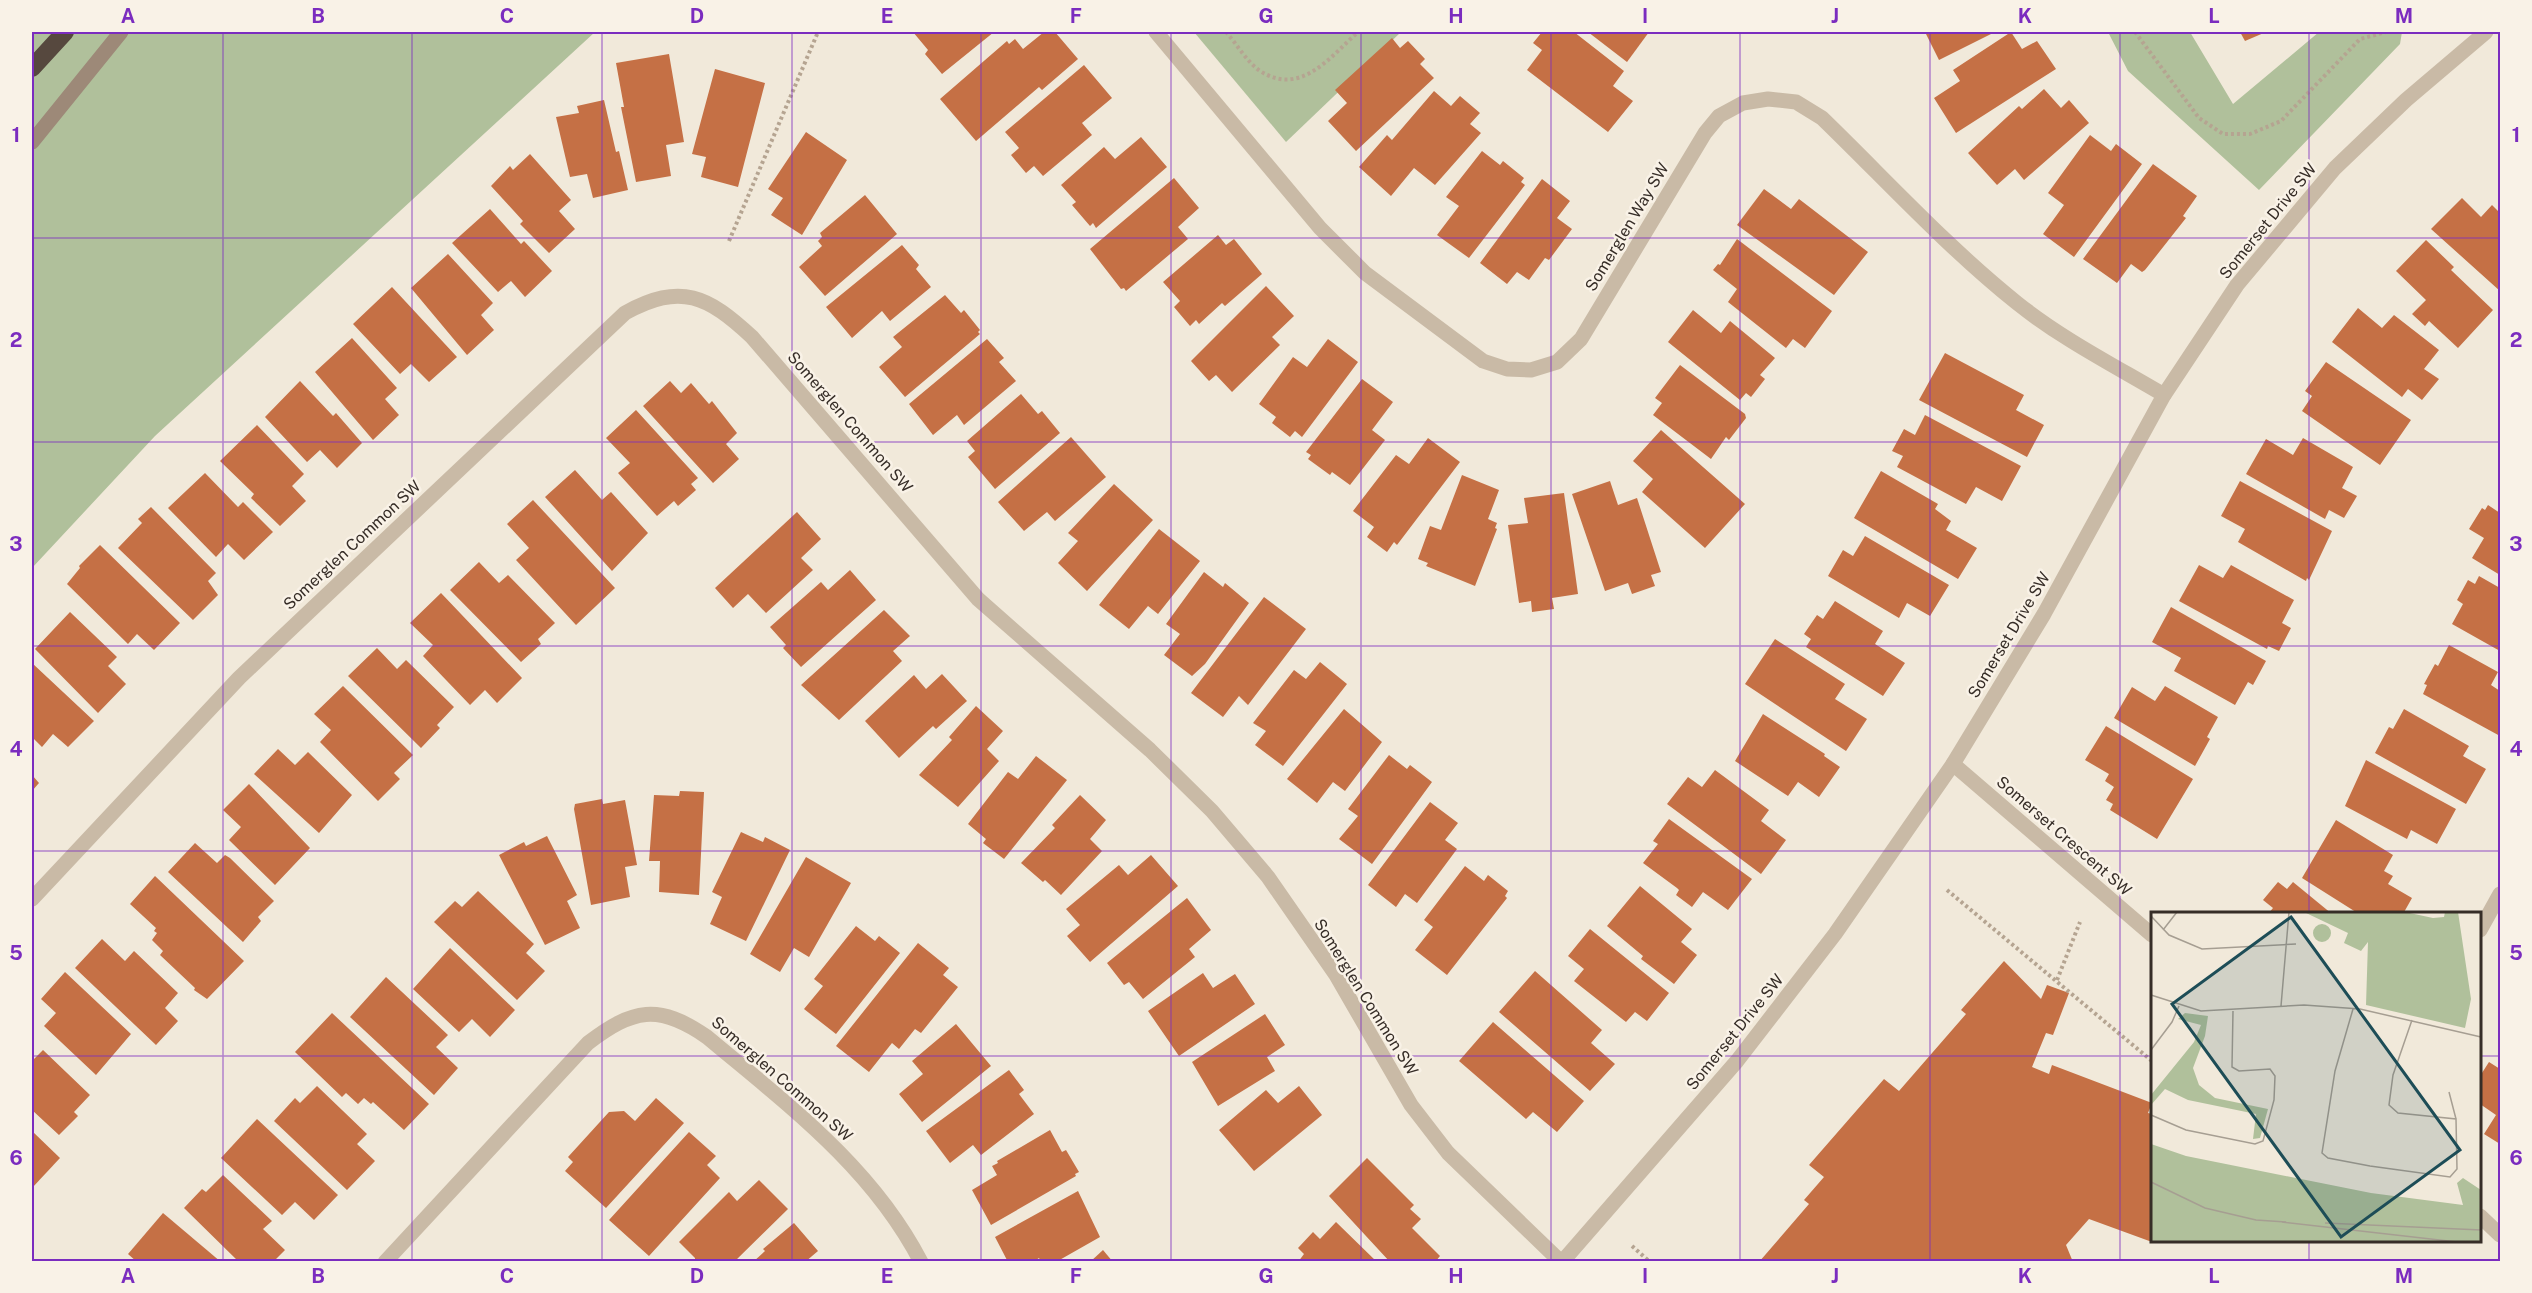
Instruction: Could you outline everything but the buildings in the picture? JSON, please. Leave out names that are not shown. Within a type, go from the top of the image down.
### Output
[{"type":"highway","points":[[32,68],[65,32]]},
{"type":"main road","points":[[32,142],[121,32]]},
{"type":"street","name":"Somerglen Way SW","points":[[1156,32],[1320,228],[1365,273],[1483,361],[1507,369],[1531,370],[1557,362],[1581,339],[1705,133],[1719,116],[1743,104],[1768,99],[1796,102],[1822,118],[1966,260],[2019,304],[2081,346],[2164,395]]},
{"type":"street","name":"Somerset Drive SW","points":[[1561,1262],[1737,1061],[1835,934],[1953,764],[2044,614],[2164,395],[2237,285],[2335,168],[2478,34]]},
{"type":"street","name":"Somerglen Common SW","points":[[32,899],[239,678],[625,313],[648,300],[672,296],[709,302],[724,310],[752,337],[978,599],[1150,750],[1212,811],[1268,877],[1336,975],[1412,1105],[1448,1153],[1561,1262]]},
{"type":"street","name":"Somerset Crescent SW","points":[[1953,764],[2151,934]]},
{"type":"street","points":[[2481,928],[2500,894]]},
{"type":"street","name":"Somerglen Common SW","points":[[384,1262],[588,1043],[627,1017],[656,1014],[690,1025],[707,1037],[841,1152],[881,1200],[921,1262]]},
{"type":"street","points":[[2481,1217],[2500,1234]]},
{"type":"path","points":[[729,241],[818,32]]},
{"type":"path","points":[[1226,32],[1259,70],[1283,80],[1312,75],[1358,32]]},
{"type":"path","points":[[2135,32],[2199,118],[2223,134],[2250,134],[2281,121],[2360,39],[2386,32]]},
{"type":"path","points":[[1947,890],[2151,1060]]},
{"type":"path","points":[[2057,980],[2080,922]]},
{"type":"path","points":[[1632,1246],[1649,1262]]},
{"type":"green space","points":[[32,32],[595,32],[155,436],[32,568]]},
{"type":"green space","points":[[1194,32],[1401,32],[1286,142]]},
{"type":"green space","points":[[2108,32],[2190,32],[2233,104],[2319,32],[2402,32],[2400,44],[2259,190],[2128,71]]}]
